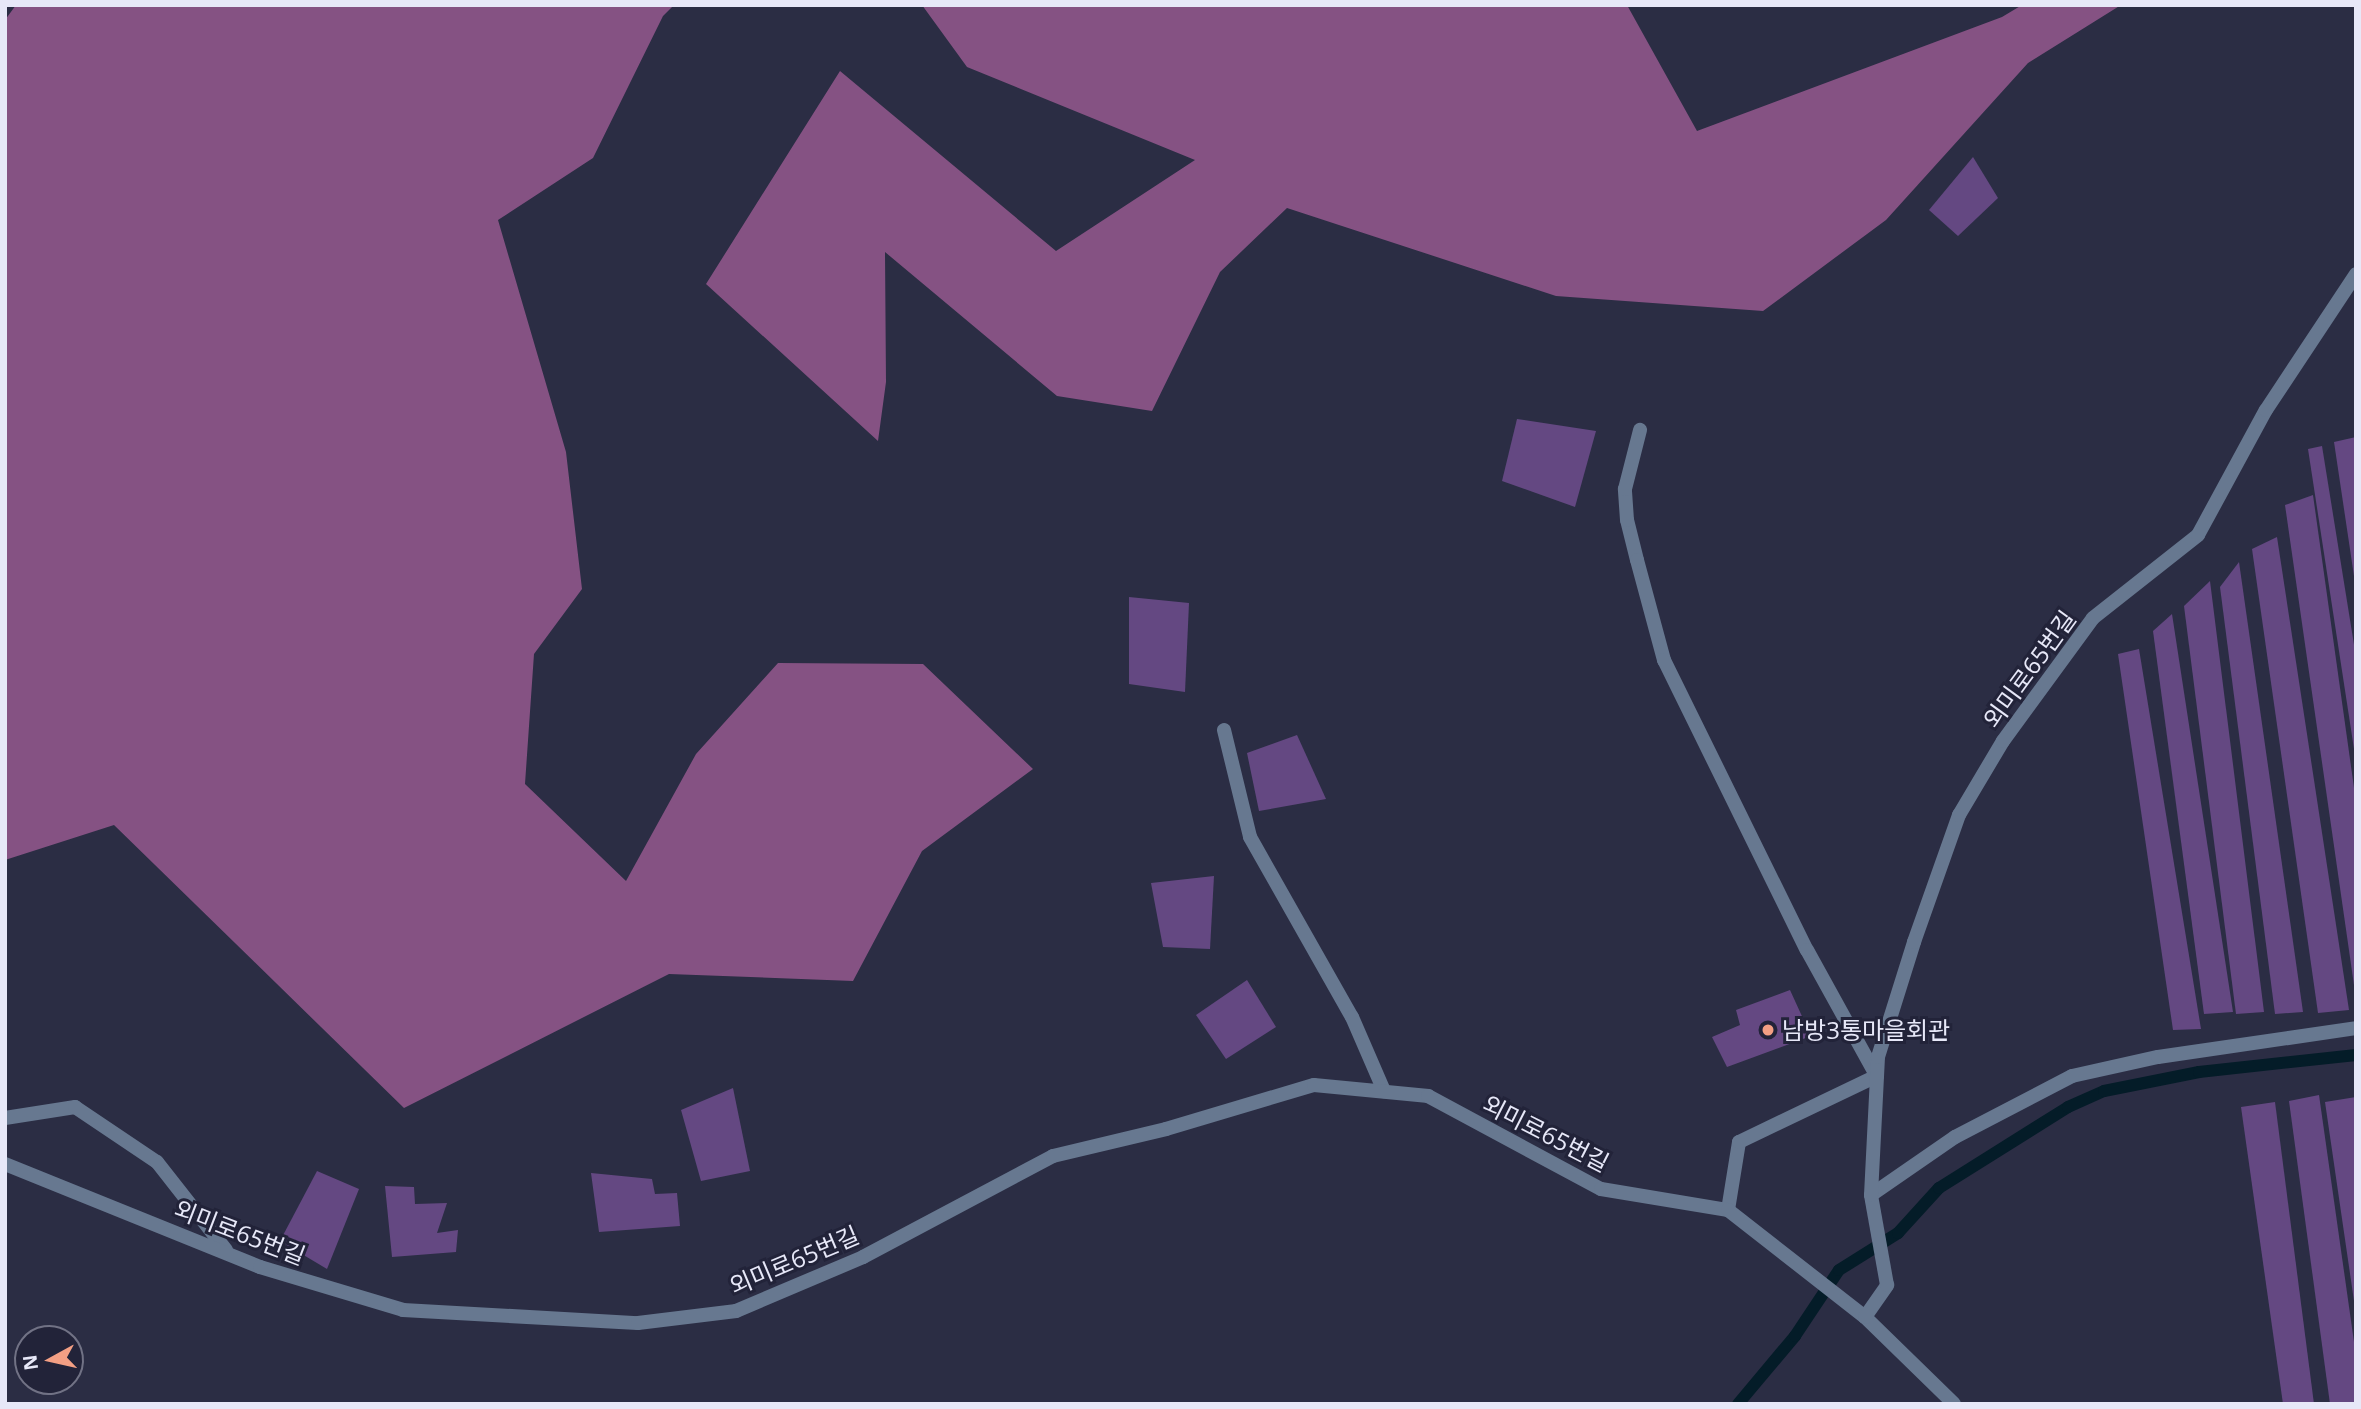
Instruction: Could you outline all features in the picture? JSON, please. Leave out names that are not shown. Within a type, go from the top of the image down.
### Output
[{"type":"street","name":"외미로65번길","points":[[1866,1317],[1887,1285],[1871,1195],[1878,1057],[1914,942],[1959,814],[2003,741],[2093,618],[2198,535],[2266,410],[2356,274]]},
{"type":"street","points":[[1640,430],[1625,489],[1627,520],[1664,660],[1807,950],[1877,1076],[1739,1142],[1728,1210]]},
{"type":"street","points":[[1224,730],[1251,838],[1352,1017],[1384,1091]]},
{"type":"street","points":[[1871,1195],[1955,1137],[2072,1076],[2158,1057],[2356,1028]]},
{"type":"street","name":"외미로65번길","points":[[5,1164],[227,1251],[260,1267],[402,1310],[638,1323],[736,1311],[863,1256],[1053,1156],[1166,1129],[1314,1085],[1428,1096],[1601,1189],[1728,1210],[1866,1317],[1954,1404]]},
{"type":"street","points":[[5,1118],[75,1107],[157,1162],[227,1251]]},
{"type":"shaded area","points":[[16,5],[674,5],[663,16],[593,158],[498,220],[566,452],[582,589],[534,654],[525,784],[626,881],[696,754],[778,663],[923,664],[1033,769],[922,851],[853,981],[669,974],[404,1108],[114,825],[5,860],[5,20]]},
{"type":"shaded area","points":[[922,5],[1627,5],[1697,131],[2002,17],[2022,5],[2121,5],[2028,63],[1886,220],[1763,311],[1556,296],[1287,208],[1220,272],[1152,411],[1057,396],[885,252],[886,382],[878,441],[706,284],[840,71],[1056,251],[1195,160],[967,67]]},
{"type":"building","points":[[1973,157],[1998,198],[1958,236],[1929,210]]},
{"type":"building","points":[[1517,419],[1596,431],[1575,507],[1502,481]]},
{"type":"building","points":[[2356,437],[2356,576],[2354,576],[2334,442]]},
{"type":"building","points":[[2322,446],[2356,657],[2356,762],[2308,449]]},
{"type":"building","points":[[2313,495],[2356,802],[2356,999],[2285,505]]},
{"type":"building","points":[[2277,537],[2349,1010],[2318,1013],[2252,549]]},
{"type":"building","points":[[2239,562],[2303,1012],[2275,1014],[2220,587]]},
{"type":"building","points":[[2210,581],[2264,1012],[2236,1014],[2184,606]]},
{"type":"building","points":[[1129,597],[1189,603],[1185,692],[1129,684]]},
{"type":"building","points":[[2172,614],[2233,1012],[2204,1014],[2153,631]]},
{"type":"building","points":[[2139,649],[2201,1029],[2173,1030],[2118,654]]},
{"type":"building","points":[[1297,735],[1326,799],[1259,811],[1247,753]]},
{"type":"building","points":[[1214,876],[1210,949],[1163,947],[1151,883]]},
{"type":"building","points":[[1247,980],[1276,1027],[1226,1059],[1196,1015]]},
{"type":"building","name":"남방3통마을회관","points":[[1790,990],[1811,1036],[1727,1067],[1712,1037],[1740,1025],[1736,1010]]},
{"type":"building","points":[[733,1088],[750,1171],[701,1181],[681,1110]]},
{"type":"building","points":[[2319,1095],[2356,1356],[2356,1404],[2330,1404],[2289,1101]]},
{"type":"building","points":[[2356,1097],[2356,1301],[2354,1301],[2325,1102]]},
{"type":"building","points":[[2275,1102],[2314,1404],[2283,1404],[2241,1107]]},
{"type":"building","points":[[317,1171],[359,1189],[327,1269],[280,1241]]},
{"type":"building","points":[[591,1173],[652,1179],[655,1194],[677,1193],[680,1226],[599,1232]]},
{"type":"building","points":[[385,1186],[414,1187],[415,1204],[447,1203],[437,1233],[458,1230],[456,1252],[392,1257]]},
{"type":"waterway","points":[[1738,1404],[1795,1336],[1839,1270],[1898,1233],[1939,1188],[2068,1107],[2104,1091],[2199,1072],[2356,1055]]},
{"type":"place","name":"남방3통마을회관","points":[[1768,1030]]}]
